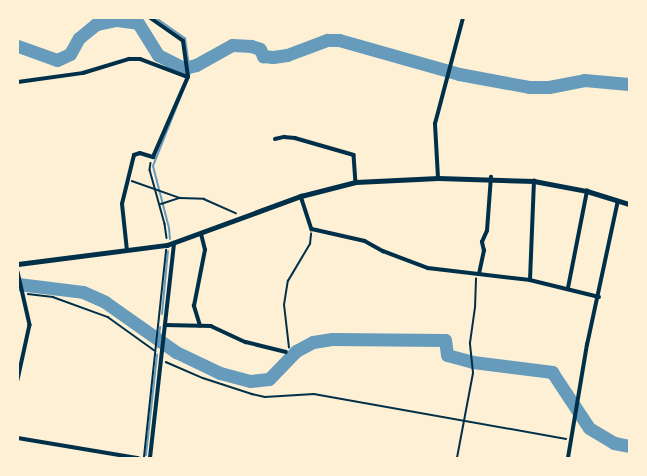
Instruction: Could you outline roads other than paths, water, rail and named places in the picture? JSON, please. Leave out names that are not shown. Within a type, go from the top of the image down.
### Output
[{"type":"main road","points":[[18,264],[127,251],[174,243],[301,196],[356,182],[491,177],[534,181],[587,192],[629,204]]},
{"type":"street","points":[[127,251],[122,204],[127,179],[136,154],[153,157],[188,75],[181,38],[150,18]]},
{"type":"street","points":[[438,178],[435,124],[463,18]]},
{"type":"street","points":[[18,82],[83,73],[129,59],[140,59],[188,75]]},
{"type":"street","points":[[275,139],[284,137],[295,138],[354,156],[356,182]]},
{"type":"street","points":[[478,274],[484,251],[482,242],[487,231],[491,177]]},
{"type":"street","points":[[530,280],[534,181]]},
{"type":"street","points":[[568,288],[587,192]]},
{"type":"street","points":[[301,196],[312,229],[366,241],[383,251],[428,268],[530,280],[568,288],[599,297]]},
{"type":"street","points":[[568,458],[587,345],[599,297],[618,201]]},
{"type":"street","points":[[200,326],[194,306],[205,250],[201,234]]},
{"type":"street","points":[[150,458],[174,243]]},
{"type":"street","points":[[18,272],[30,324],[18,380]]},
{"type":"street","points":[[165,328],[211,326],[246,342],[286,352]]},
{"type":"street","points":[[18,438],[138,458]]},
{"type":"waterway","points":[[156,18],[185,38],[190,73],[153,166],[169,228],[170,239]]},
{"type":"waterway","points":[[18,46],[57,60],[70,54],[79,38],[96,24],[117,20],[138,23],[158,55],[184,68],[196,65],[232,45],[251,46],[260,49],[263,56],[273,57],[287,55],[327,40],[339,40],[459,74],[529,87],[549,87],[584,80],[629,84]]},
{"type":"waterway","points":[[162,314],[168,251]]},
{"type":"waterway","points":[[18,284],[83,292],[105,302],[176,352],[220,373],[250,381],[269,379],[296,351],[313,342],[332,339],[445,340],[447,355],[473,362],[552,372],[589,428],[614,443],[629,446]]},
{"type":"waterway","points":[[158,347],[160,327]]},
{"type":"waterway","points":[[146,455],[157,355]]}]
